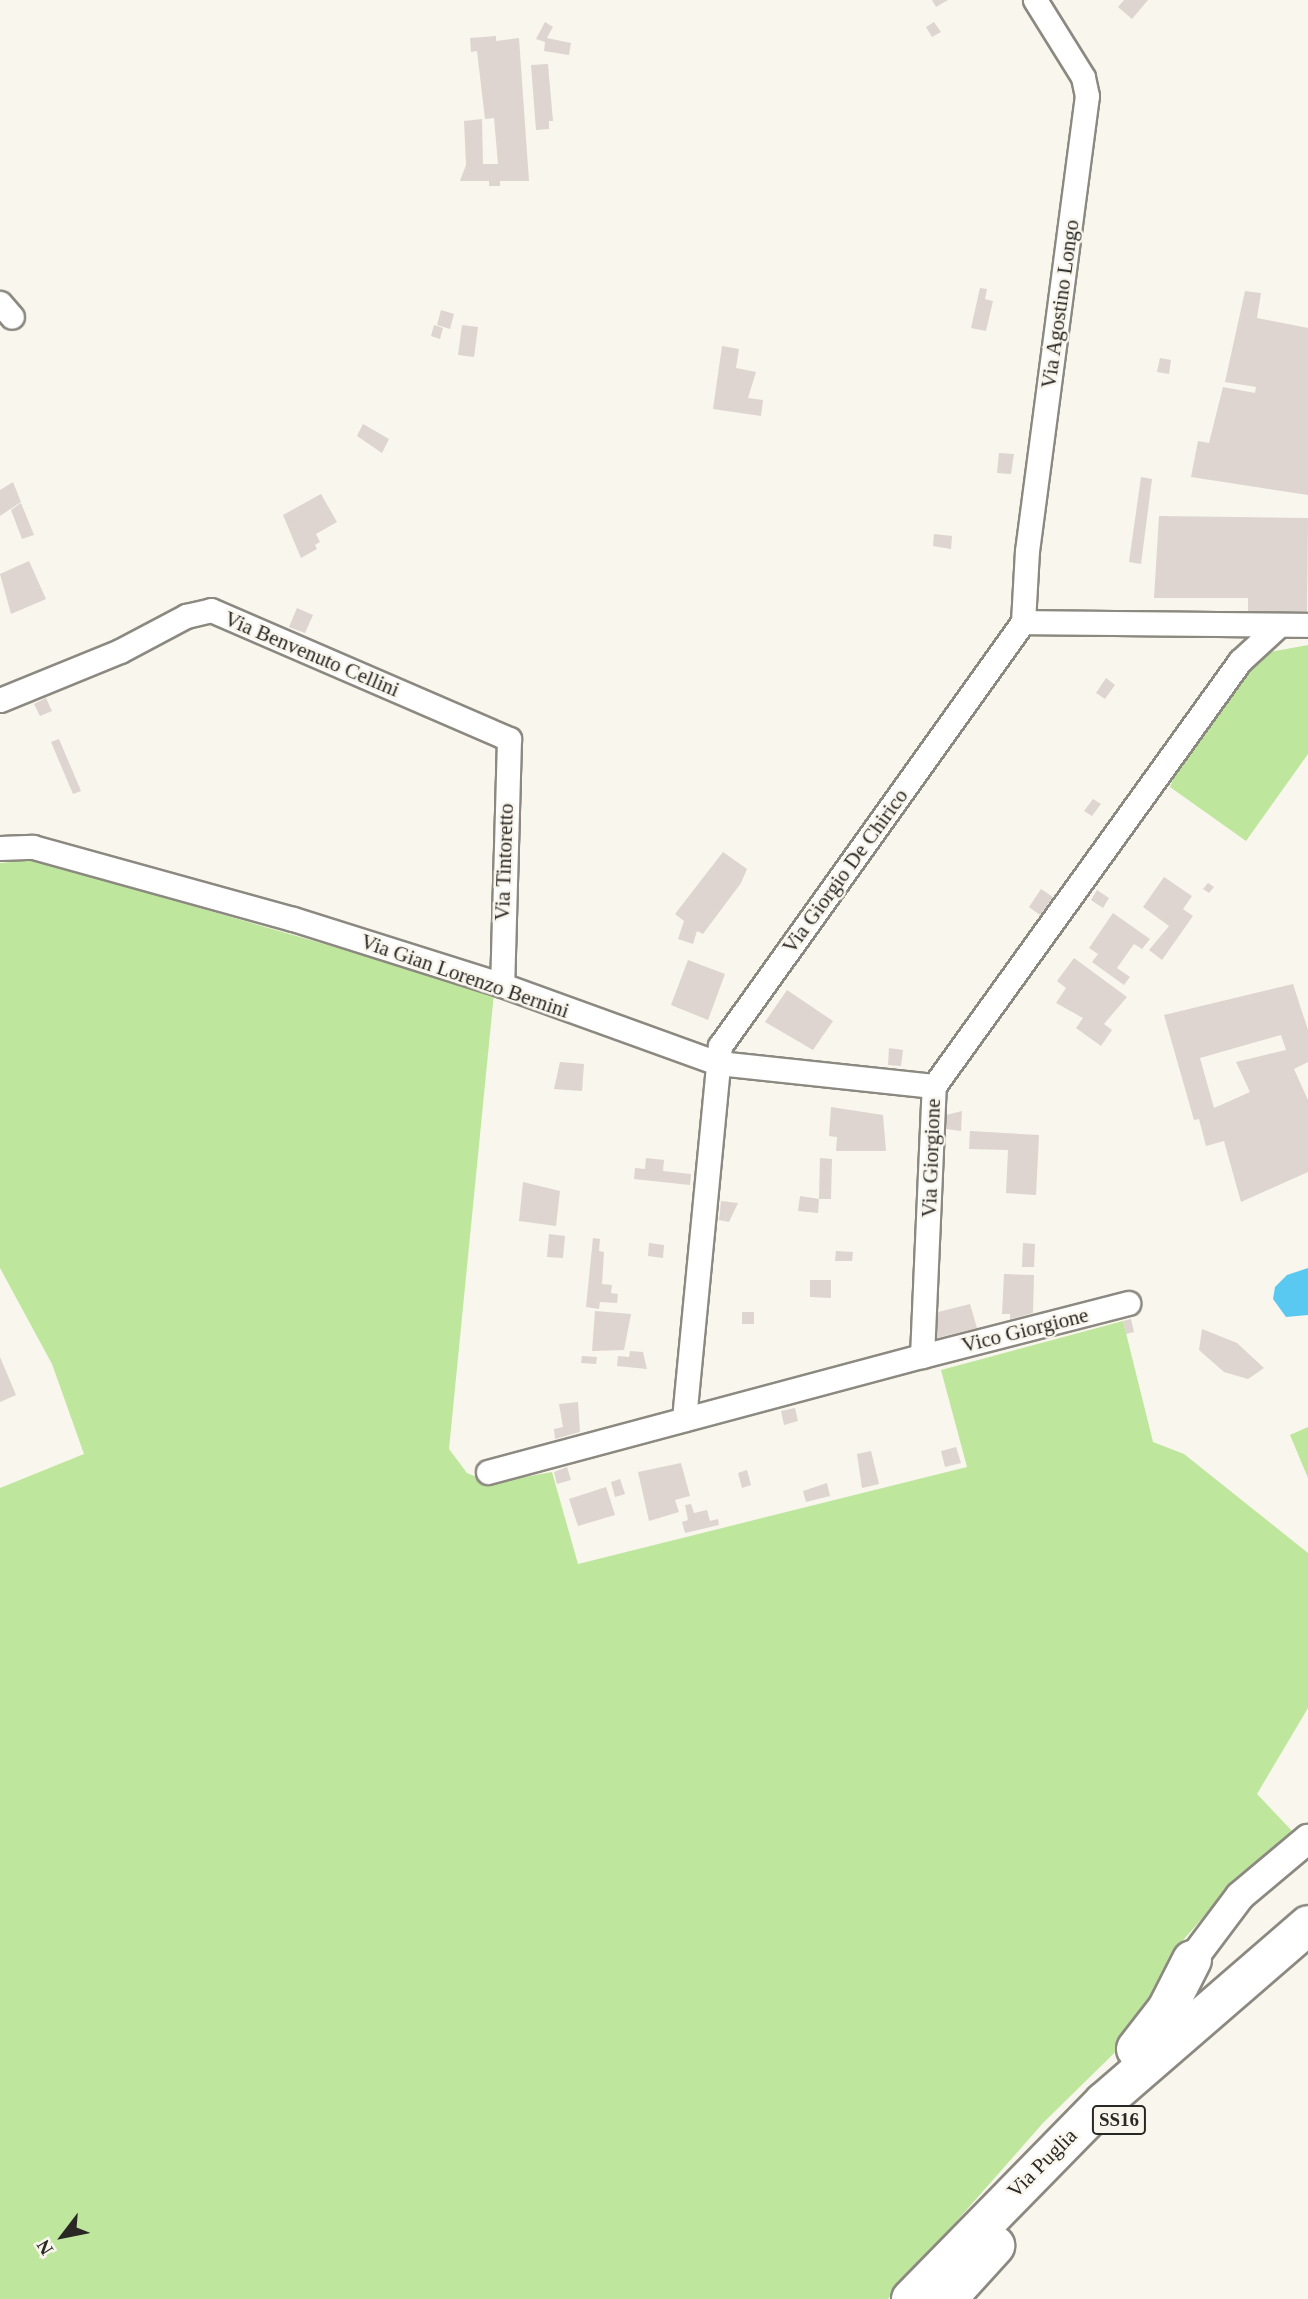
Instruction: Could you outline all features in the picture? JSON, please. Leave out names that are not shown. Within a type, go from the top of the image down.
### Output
[{"type":"highway","name":"Via Puglia","points":[[911,2299],[1017,2188],[1173,2038],[1308,1925]]},
{"type":"highway","name":"Via Puglia","points":[[947,2299],[1033,2204],[1121,2119],[1308,1958]]},
{"type":"highway","points":[[1017,2188],[1032,2158],[1147,2037],[1192,1961]]},
{"type":"street","name":"Via Agostino Longo","points":[[1023,622],[1027,551],[1087,96],[1083,77],[1035,0]]},
{"type":"street","name":"Via Benvenuto Cellini","points":[[0,700],[120,651],[186,616],[211,610],[509,739]]},
{"type":"street","points":[[1023,622],[1308,625]]},
{"type":"street","name":"Via Giorgio De Chirico","points":[[684,1419],[720,1046],[1023,622]]},
{"type":"street","name":"Via Giorgione","points":[[922,1356],[934,1086],[1240,661],[1278,626]]},
{"type":"street","name":"Via Tintoretto","points":[[502,985],[509,739]]},
{"type":"street","name":"Via Gian Lorenzo Bernini","points":[[0,848],[33,847],[293,919],[502,985],[718,1063],[934,1086]]},
{"type":"street","name":"Vico Giorgione","points":[[922,1356],[1128,1303]]},
{"type":"street","points":[[488,1472],[922,1356]]},
{"type":"street","points":[[1192,1961],[1240,1896],[1308,1839]]},
{"type":"green space","points":[[1308,645],[1308,754],[1246,841],[1170,787],[1179,764],[1246,672],[1265,653]]},
{"type":"green space","points":[[33,860],[494,993],[449,1449],[467,1473],[491,1483],[552,1472],[578,1564],[967,1467],[941,1370],[1123,1321],[1153,1442],[1184,1454],[1308,1553],[1308,1708],[1257,1794],[1294,1833],[1235,1881],[1177,1947],[1151,2017],[1043,2123],[888,2299],[0,2299],[0,1488],[84,1454],[52,1364],[0,1268],[0,863]]},
{"type":"green space","points":[[1308,1427],[1308,1478],[1290,1435]]},
{"type":"water","points":[[1308,1268],[1308,1315],[1286,1317],[1273,1299],[1275,1287],[1287,1275]]},
{"type":"building","points":[[932,0],[948,0],[936,7]]},
{"type":"building","points":[[1124,0],[1148,0],[1132,19],[1118,7]]},
{"type":"building","points":[[545,22],[553,27],[547,38],[571,43],[569,55],[544,51],[545,42],[536,39]]},
{"type":"building","points":[[934,22],[941,32],[932,37],[926,27]]},
{"type":"building","points":[[496,36],[496,41],[519,38],[529,181],[500,181],[500,186],[489,186],[489,181],[460,181],[466,165],[464,121],[482,119],[483,164],[498,164],[494,118],[485,119],[477,51],[471,52],[470,38]]},
{"type":"building","points":[[548,64],[553,121],[549,121],[549,129],[536,130],[531,65]]},
{"type":"building","points":[[980,288],[987,289],[985,299],[993,301],[986,331],[971,328]]},
{"type":"building","points":[[1245,291],[1261,293],[1257,318],[1308,328],[1308,495],[1191,477],[1198,441],[1209,443],[1223,387],[1255,393],[1256,387],[1225,382]]},
{"type":"building","points":[[441,310],[454,314],[450,329],[437,325]]},
{"type":"building","points":[[434,325],[443,328],[440,339],[431,336]]},
{"type":"building","points":[[462,325],[478,327],[474,357],[458,355]]},
{"type":"building","points":[[722,346],[739,349],[736,368],[756,372],[748,398],[763,400],[761,416],[713,409]]},
{"type":"building","points":[[1160,358],[1171,360],[1169,374],[1157,372]]},
{"type":"building","points":[[363,424],[389,439],[382,453],[357,436]]},
{"type":"building","points":[[999,453],[1014,454],[1011,474],[997,473]]},
{"type":"building","points":[[1141,477],[1152,479],[1141,564],[1129,562]]},
{"type":"building","points":[[13,482],[21,502],[0,516],[0,490]]},
{"type":"building","points":[[321,494],[337,522],[316,534],[320,542],[315,545],[317,549],[301,558],[283,515]]},
{"type":"building","points":[[21,503],[34,535],[22,539],[11,510]]},
{"type":"building","points":[[1159,516],[1308,518],[1307,616],[1248,615],[1248,598],[1154,598]]},
{"type":"building","points":[[934,534],[952,536],[951,549],[933,546]]},
{"type":"building","points":[[29,561],[46,599],[11,614],[0,574]]},
{"type":"building","points":[[297,608],[313,615],[305,633],[289,627]]},
{"type":"building","points":[[1106,678],[1115,685],[1105,699],[1096,693]]},
{"type":"building","points":[[46,698],[52,711],[40,716],[34,704]]},
{"type":"building","points":[[59,739],[81,791],[73,794],[51,742]]},
{"type":"building","points":[[1093,799],[1101,804],[1092,816],[1084,811]]},
{"type":"building","points":[[723,852],[747,869],[741,883],[703,934],[697,931],[693,944],[678,939],[684,921],[675,914]]},
{"type":"building","points":[[1164,877],[1192,896],[1183,909],[1193,916],[1162,960],[1149,950],[1169,926],[1143,907]]},
{"type":"building","points":[[1208,883],[1214,887],[1209,893],[1203,889]]},
{"type":"building","points":[[1041,889],[1053,897],[1040,915],[1029,907]]},
{"type":"building","points":[[1097,890],[1109,898],[1103,908],[1091,900]]},
{"type":"building","points":[[1113,913],[1150,939],[1142,949],[1134,944],[1117,968],[1130,977],[1124,985],[1092,962],[1098,954],[1089,948]]},
{"type":"building","points":[[1074,958],[1127,997],[1104,1024],[1112,1030],[1101,1046],[1076,1028],[1083,1018],[1056,1003],[1066,988],[1057,981]]},
{"type":"building","points":[[688,960],[725,974],[708,1020],[671,1005]]},
{"type":"building","points":[[1293,984],[1308,1030],[1308,1062],[1294,1069],[1308,1100],[1308,1172],[1241,1202],[1224,1141],[1206,1146],[1199,1119],[1194,1120],[1164,1015]],"holes":[[[1281,1035],[1286,1050],[1236,1062],[1250,1092],[1214,1108],[1200,1058]]]},
{"type":"building","points":[[787,990],[833,1021],[813,1050],[765,1022]]},
{"type":"building","points":[[889,1048],[903,1050],[901,1066],[888,1065]]},
{"type":"building","points":[[560,1062],[584,1064],[582,1091],[554,1089]]},
{"type":"building","points":[[831,1107],[883,1115],[886,1151],[836,1151],[837,1137],[829,1136]]},
{"type":"building","points":[[962,1111],[961,1131],[946,1129],[946,1115]]},
{"type":"building","points":[[970,1131],[1039,1135],[1036,1195],[1006,1193],[1008,1150],[969,1149]]},
{"type":"building","points":[[646,1158],[664,1160],[663,1171],[691,1174],[690,1185],[634,1179],[635,1168],[645,1169]]},
{"type":"building","points":[[820,1158],[832,1159],[831,1199],[819,1199]]},
{"type":"building","points":[[523,1182],[560,1191],[556,1226],[519,1221]]},
{"type":"building","points":[[800,1196],[819,1199],[818,1213],[798,1211]]},
{"type":"building","points":[[721,1201],[738,1203],[729,1222],[719,1220]]},
{"type":"building","points":[[549,1234],[565,1236],[563,1258],[547,1257]]},
{"type":"building","points":[[593,1238],[600,1239],[599,1251],[604,1252],[602,1284],[612,1285],[611,1293],[618,1294],[617,1303],[600,1302],[599,1309],[586,1307]]},
{"type":"building","points":[[649,1243],[664,1245],[663,1258],[648,1256]]},
{"type":"building","points":[[1023,1243],[1035,1244],[1034,1267],[1022,1267]]},
{"type":"building","points":[[836,1251],[853,1252],[852,1261],[835,1261]]},
{"type":"building","points":[[1004,1274],[1034,1275],[1033,1313],[1010,1319],[1010,1314],[1002,1314]]},
{"type":"building","points":[[810,1280],[831,1280],[831,1298],[810,1297]]},
{"type":"building","points":[[970,1304],[977,1328],[937,1338],[938,1312]]},
{"type":"building","points":[[595,1311],[631,1314],[624,1350],[592,1351]]},
{"type":"building","points":[[742,1312],[754,1312],[754,1324],[742,1324]]},
{"type":"building","points":[[1131,1319],[1134,1332],[1126,1334],[1123,1321]]},
{"type":"building","points":[[1202,1329],[1237,1343],[1264,1368],[1248,1379],[1224,1372],[1199,1350]]},
{"type":"building","points":[[630,1351],[643,1352],[647,1369],[617,1366],[618,1356],[629,1357]]},
{"type":"building","points":[[582,1356],[597,1357],[596,1364],[581,1363]]},
{"type":"building","points":[[0,1357],[16,1395],[0,1402]]},
{"type":"building","points":[[578,1402],[580,1432],[555,1439],[554,1429],[563,1427],[559,1404]]},
{"type":"building","points":[[795,1408],[798,1421],[784,1425],[781,1411]]},
{"type":"building","points":[[956,1447],[961,1463],[945,1467],[941,1451]]},
{"type":"building","points":[[871,1451],[879,1484],[862,1488],[857,1454]]},
{"type":"building","points":[[681,1463],[690,1496],[675,1500],[679,1512],[649,1521],[638,1472]]},
{"type":"building","points":[[567,1467],[571,1480],[557,1484],[554,1472]]},
{"type":"building","points":[[747,1470],[751,1485],[742,1488],[738,1473]]},
{"type":"building","points":[[620,1479],[625,1494],[615,1497],[611,1482]]},
{"type":"building","points":[[827,1483],[830,1496],[806,1502],[803,1491]]},
{"type":"building","points":[[606,1487],[615,1515],[578,1526],[569,1499]]},
{"type":"building","points":[[691,1504],[694,1513],[707,1510],[710,1521],[718,1519],[719,1525],[685,1533],[682,1522],[688,1520],[685,1505]]}]
